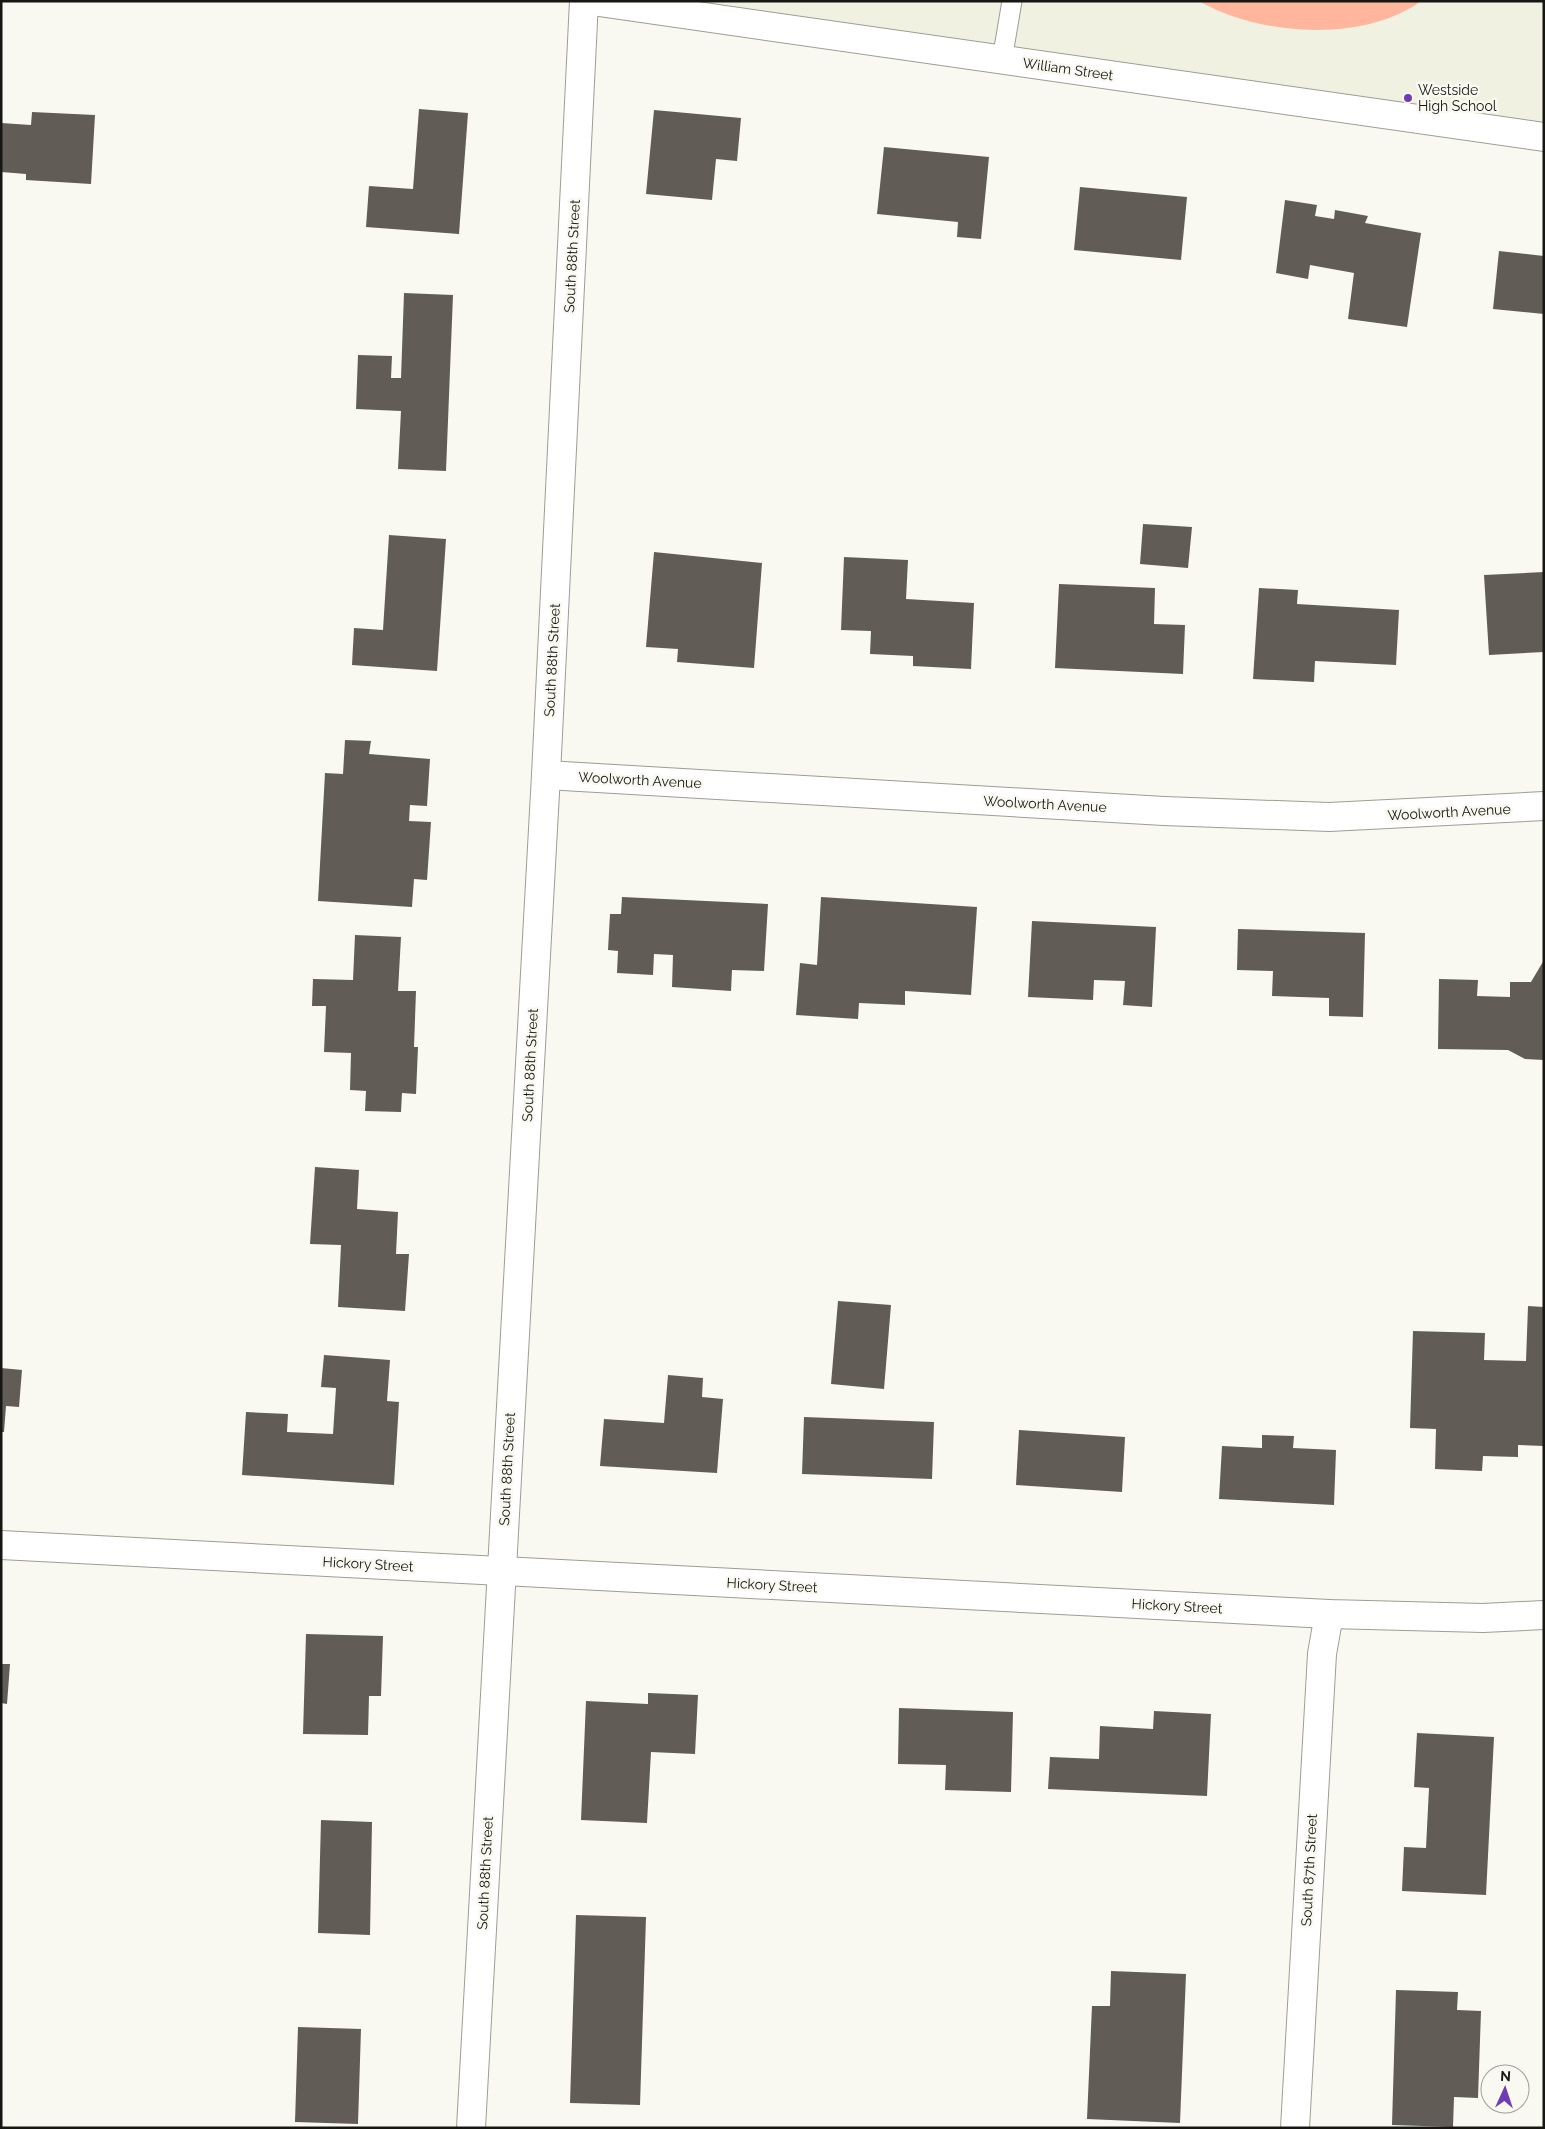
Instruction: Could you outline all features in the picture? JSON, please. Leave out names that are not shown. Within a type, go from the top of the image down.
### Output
[{"type":"street","name":"South 88th Street","points":[[471,2128],[546,775],[584,1]]},
{"type":"street","name":"William Street","points":[[592,1],[1544,137]]},
{"type":"street","name":"Woolworth Avenue","points":[[546,775],[1164,812],[1329,817],[1544,806]]},
{"type":"street","name":"Hickory Street","points":[[1,1545],[1329,1614],[1483,1618],[1544,1615]]},
{"type":"street","name":"South 87th Street","points":[[1294,2128],[1322,1654],[1329,1614]]},
{"type":"lane","points":[[1002,60],[1012,1]]},
{"type":"shaded area","name":"Westside High School","points":[[592,1],[1544,1],[1544,137]]},
{"type":"shaded area","points":[[1199,1],[1421,1],[1398,14],[1371,24],[1341,29],[1311,30],[1251,22],[1223,13]]},
{"type":"building","points":[[419,109],[468,113],[459,234],[366,227],[369,186],[413,189]]},
{"type":"building","points":[[654,110],[741,118],[737,161],[716,159],[712,200],[646,194]]},
{"type":"building","points":[[32,112],[95,115],[91,184],[26,180],[26,174],[1,172],[1,123],[31,125]]},
{"type":"building","points":[[884,147],[989,157],[981,239],[957,237],[958,222],[877,214]]},
{"type":"building","points":[[1080,187],[1187,197],[1181,260],[1074,250]]},
{"type":"building","points":[[1285,200],[1317,205],[1315,216],[1334,219],[1335,210],[1368,216],[1365,223],[1421,233],[1407,327],[1348,319],[1354,273],[1310,265],[1308,279],[1276,273]]},
{"type":"building","points":[[1499,251],[1544,256],[1544,314],[1493,309]]},
{"type":"building","points":[[404,293],[453,295],[446,471],[398,469],[401,411],[356,409],[358,355],[392,356],[391,378],[401,378]]},
{"type":"building","points":[[1143,524],[1192,527],[1188,568],[1140,564]]},
{"type":"building","points":[[389,535],[446,539],[437,671],[352,665],[354,628],[383,630]]},
{"type":"building","points":[[654,552],[762,563],[754,668],[677,662],[678,649],[646,647]]},
{"type":"building","points":[[844,557],[908,560],[906,599],[974,603],[971,669],[913,666],[913,656],[870,654],[871,631],[841,630]]},
{"type":"building","points":[[1544,572],[1544,652],[1489,655],[1484,575]]},
{"type":"building","points":[[1059,584],[1155,588],[1154,624],[1185,625],[1183,674],[1055,668]]},
{"type":"building","points":[[1259,588],[1298,590],[1297,604],[1399,610],[1396,665],[1315,661],[1314,682],[1253,679]]},
{"type":"building","points":[[345,740],[371,741],[369,754],[430,759],[427,806],[410,805],[409,821],[431,822],[427,880],[414,879],[412,907],[318,901],[325,773],[343,774]]},
{"type":"building","points":[[622,897],[768,904],[764,971],[732,970],[731,991],[672,987],[673,955],[654,954],[653,975],[617,973],[618,951],[608,950],[610,914],[621,914]]},
{"type":"building","points":[[821,897],[977,907],[971,995],[905,991],[905,1005],[859,1003],[858,1019],[796,1015],[800,963],[817,965]]},
{"type":"building","points":[[1032,921],[1156,927],[1152,1007],[1123,1005],[1125,981],[1094,980],[1093,1000],[1028,997]]},
{"type":"building","points":[[1238,929],[1365,933],[1363,1017],[1329,1016],[1329,998],[1272,996],[1273,971],[1237,970]]},
{"type":"building","points":[[355,935],[401,937],[398,991],[416,991],[414,1047],[418,1047],[416,1094],[402,1093],[401,1112],[365,1111],[366,1091],[350,1090],[351,1053],[324,1052],[326,1006],[312,1006],[313,979],[353,980]]},
{"type":"building","points":[[1544,960],[1544,1060],[1525,1059],[1508,1050],[1438,1049],[1439,979],[1478,980],[1477,996],[1510,997],[1510,982],[1531,982]]},
{"type":"building","points":[[315,1167],[359,1170],[357,1209],[398,1212],[396,1254],[409,1254],[405,1311],[338,1307],[341,1245],[310,1244]]},
{"type":"building","points":[[838,1301],[891,1305],[884,1389],[831,1384]]},
{"type":"building","points":[[1528,1306],[1544,1307],[1544,1446],[1518,1445],[1518,1457],[1483,1456],[1482,1471],[1435,1469],[1436,1429],[1410,1428],[1413,1331],[1485,1333],[1484,1360],[1526,1361]]},
{"type":"building","points":[[324,1355],[390,1360],[387,1401],[399,1402],[394,1485],[242,1475],[246,1412],[288,1414],[287,1432],[333,1434],[336,1388],[321,1387]]},
{"type":"building","points":[[1,1368],[22,1370],[19,1407],[6,1406],[4,1432],[1,1432]]},
{"type":"building","points":[[668,1375],[703,1378],[702,1397],[723,1399],[717,1473],[600,1466],[604,1419],[664,1423]]},
{"type":"building","points":[[804,1417],[934,1422],[932,1479],[802,1474]]},
{"type":"building","points":[[1019,1430],[1125,1437],[1122,1492],[1016,1485]]},
{"type":"building","points":[[1262,1435],[1294,1436],[1293,1448],[1336,1450],[1334,1505],[1219,1499],[1222,1446],[1262,1448]]},
{"type":"building","points":[[306,1634],[383,1636],[381,1696],[369,1696],[368,1735],[303,1734]]},
{"type":"building","points":[[1,1664],[10,1664],[7,1704],[1,1703]]},
{"type":"building","points":[[648,1693],[698,1695],[695,1754],[651,1752],[647,1823],[581,1820],[586,1701],[648,1704]]},
{"type":"building","points":[[899,1708],[1013,1712],[1011,1792],[945,1790],[946,1765],[898,1764]]},
{"type":"building","points":[[1154,1711],[1211,1714],[1207,1796],[1048,1789],[1050,1757],[1099,1759],[1100,1726],[1153,1729]]},
{"type":"building","points":[[1417,1733],[1494,1737],[1486,1895],[1402,1891],[1404,1847],[1426,1848],[1429,1788],[1414,1787]]},
{"type":"building","points":[[321,1820],[372,1822],[370,1935],[318,1933]]},
{"type":"building","points":[[576,1915],[646,1917],[640,2105],[570,2103]]},
{"type":"building","points":[[1111,1971],[1186,1974],[1180,2123],[1087,2119],[1092,2006],[1110,2006]]},
{"type":"building","points":[[1396,1990],[1458,1992],[1457,2010],[1481,2011],[1478,2098],[1454,2097],[1453,2127],[1392,2125]]},
{"type":"building","points":[[298,2027],[361,2029],[358,2124],[295,2122]]},
{"type":"place","name":"Westside High School","points":[[1408,98]]}]
